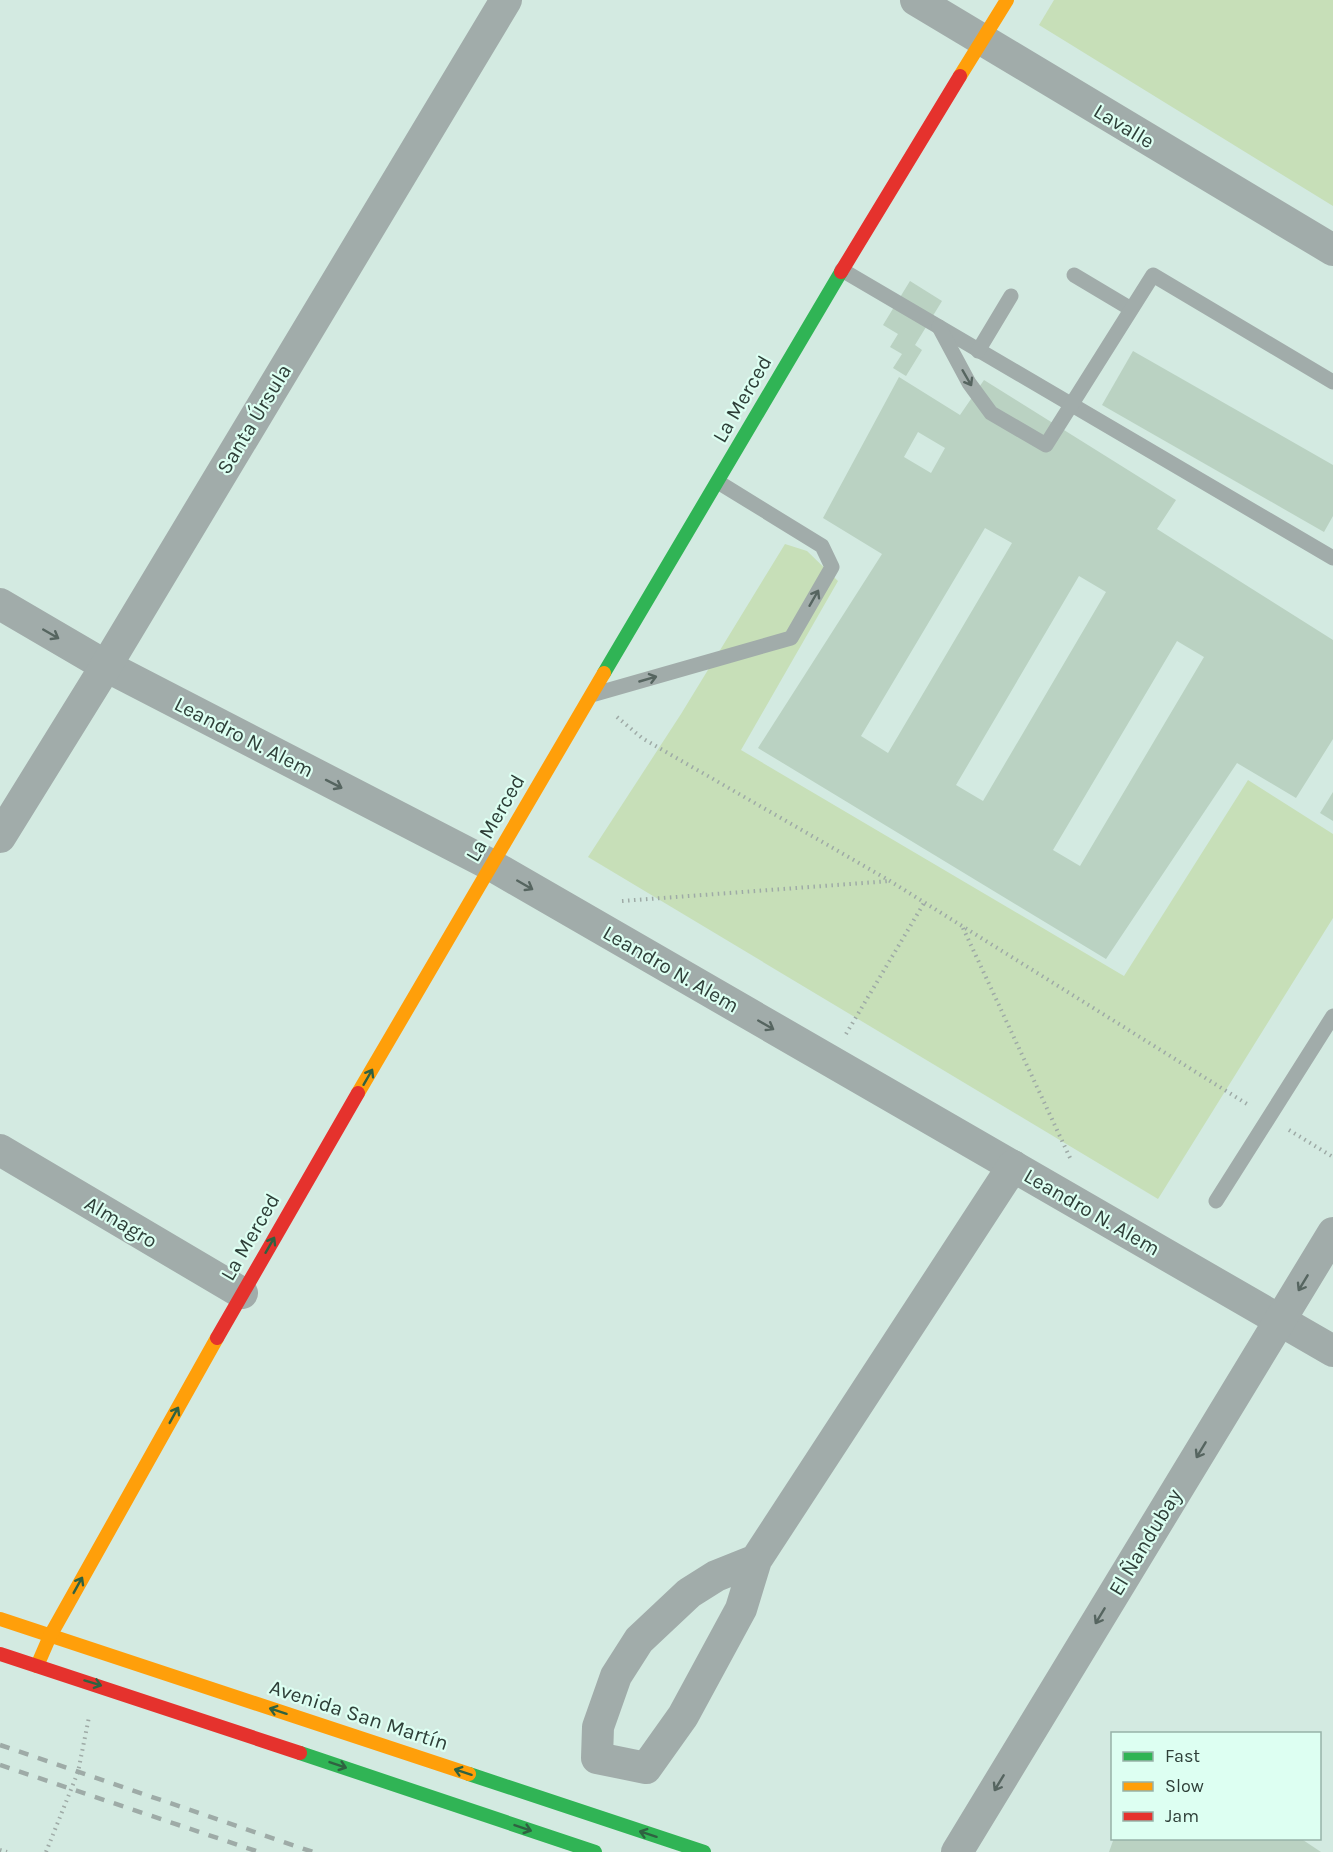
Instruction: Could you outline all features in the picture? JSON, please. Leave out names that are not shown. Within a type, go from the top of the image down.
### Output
[{"type":"street","name":"Santa Úrsula","points":[[0,837],[106,666],[506,0]]},
{"type":"street","name":"Lavalle","points":[[916,0],[1333,250]]},
{"type":"street","name":"La Merced","points":[[37,1666],[50,1636],[242,1293],[842,270],[1007,0]]},
{"type":"street","name":"Leandro N. Alem","points":[[0,604],[106,666],[492,865],[1333,1351]]},
{"type":"street","name":"Almagro","points":[[0,1150],[242,1293]]},
{"type":"street","points":[[756,1560],[716,1576],[689,1593],[639,1640],[616,1676],[598,1727],[597,1758],[646,1768],[683,1716],[741,1609],[756,1560],[1013,1166]]},
{"type":"street","name":"El Ñandubay","points":[[957,1852],[1333,1233]]},
{"type":"street","name":"Avenida San Martín","points":[[0,1619],[704,1852]]},
{"type":"street","points":[[0,1654],[595,1852]]},
{"type":"lane","points":[[842,270],[1333,558]]},
{"type":"lane","points":[[1074,275],[1131,309]]},
{"type":"lane","points":[[939,327],[969,383],[991,413],[1046,445],[1153,275],[1333,382]]},
{"type":"lane","points":[[978,351],[1011,296]]},
{"type":"lane","points":[[592,695],[791,638],[797,628],[832,567],[822,546],[718,482]]},
{"type":"lane","points":[[1216,1200],[1333,1016]]},
{"type":"path","points":[[592,695],[642,738],[890,881],[1333,1157]]},
{"type":"path","points":[[618,902],[890,881]]},
{"type":"path","points":[[830,1061],[924,903]]},
{"type":"path","points":[[963,927],[1074,1165]]},
{"type":"path","points":[[46,1852],[78,1772],[92,1702],[98,1685]]},
{"type":"path","points":[[0,1850],[7,1852]]},
{"type":"green space","points":[[1054,0],[1333,0],[1333,206],[1039,25]]},
{"type":"green space","points":[[785,544],[807,551],[838,581],[741,750],[1124,976],[1248,780],[1333,834],[1333,918],[1158,1199],[588,857],[681,714]]},
{"type":"building","points":[[910,281],[942,301],[915,345],[922,350],[906,376],[893,368],[902,354],[890,347],[898,334],[883,325]]},
{"type":"building","points":[[1133,351],[1333,465],[1333,516],[1324,532],[1102,405]]},
{"type":"building","points":[[899,377],[960,415],[984,380],[1176,500],[1157,529],[1333,640],[1333,739],[1296,798],[1237,763],[1106,959],[758,748],[882,554],[823,518]],"holes":[[[918,432],[945,448],[931,473],[904,457]],[[985,528],[1012,543],[888,753],[861,736]],[[1079,576],[1106,592],[983,801],[956,785]],[[1177,641],[1204,657],[1080,866],[1053,850]]]},
{"type":"building","points":[[1333,792],[1333,821],[1320,813]]},
{"type":"building","points":[[1113,1840],[1303,1840],[1321,1852],[1109,1852]]},
{"type":"railway","points":[[0,1745],[313,1852]]},
{"type":"railway","points":[[0,1765],[259,1852]]},
{"type":"traffic: fast","points":[[604,673],[841,272]]},
{"type":"traffic: fast","points":[[300,1753],[595,1852]]},
{"type":"traffic: fast","points":[[469,1774],[704,1852]]},
{"type":"traffic: slow","points":[[960,76],[1007,0]]},
{"type":"traffic: slow","points":[[358,1093],[604,673]]},
{"type":"traffic: slow","points":[[37,1666],[50,1636],[217,1338]]},
{"type":"traffic: slow","points":[[0,1619],[469,1774]]},
{"type":"traffic: jam","points":[[841,272],[960,76]]},
{"type":"traffic: jam","points":[[217,1338],[358,1093]]},
{"type":"traffic: jam","points":[[0,1654],[300,1753]]}]
